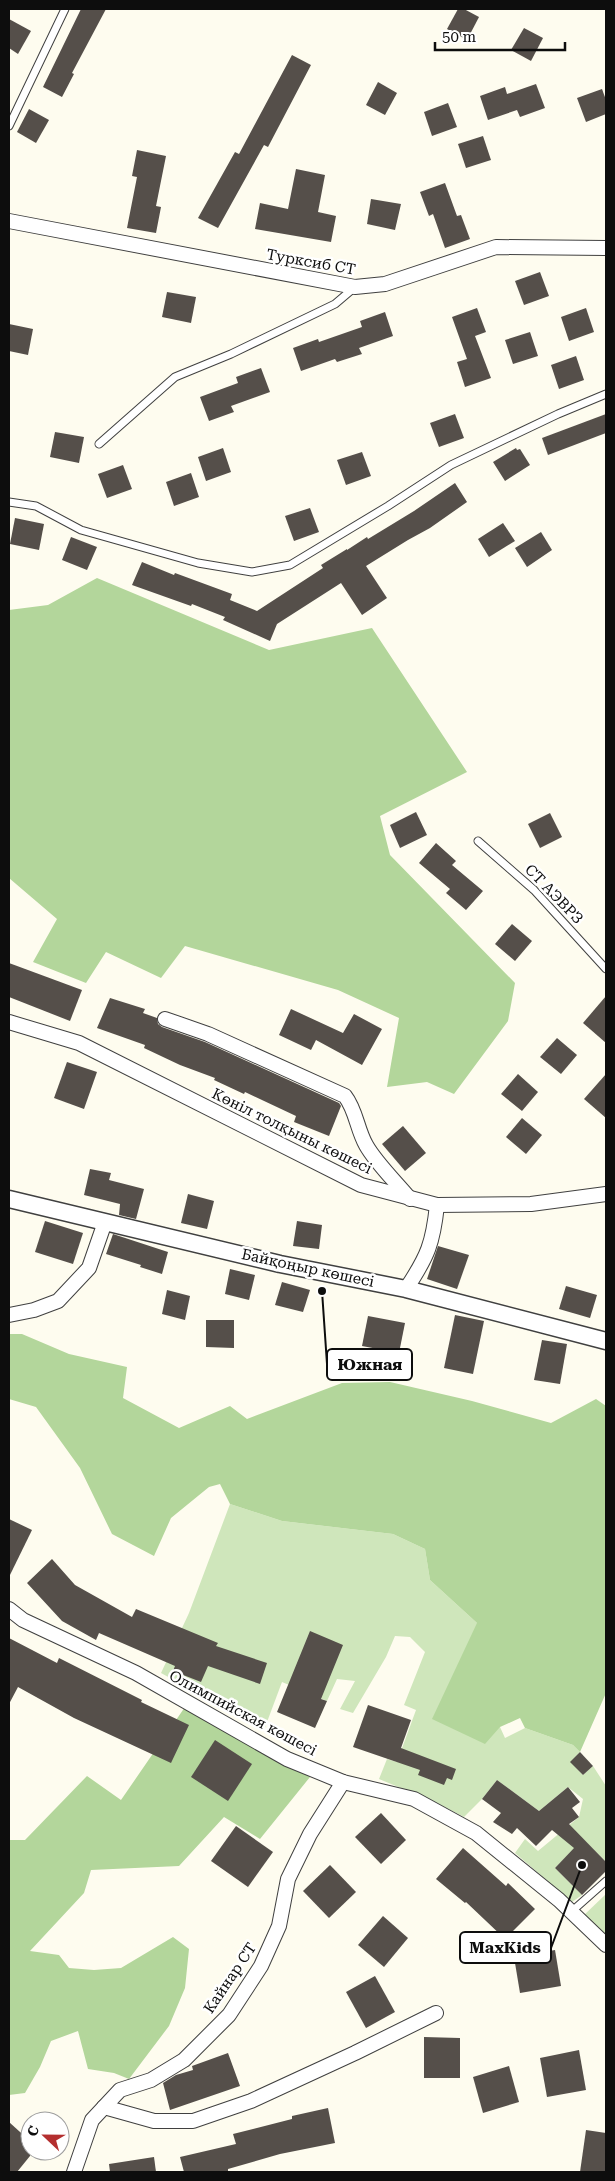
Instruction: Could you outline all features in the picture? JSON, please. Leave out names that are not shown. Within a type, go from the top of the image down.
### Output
[{"type":"street","name":"Турксиб СТ","points":[[9,222],[355,287],[385,284],[496,247],[606,248]]},
{"type":"street","points":[[165,1019],[208,1034],[345,1096],[352,1105],[354,1116],[366,1146],[410,1199]]},
{"type":"street","name":"Көніл толқыны көшесі","points":[[9,1022],[79,1043],[361,1185],[437,1205],[531,1204],[606,1194]]},
{"type":"street","name":"Байқоңыр көшесі","points":[[9,1199],[280,1264],[406,1289],[606,1341]]},
{"type":"street","points":[[406,1289],[429,1251],[434,1235],[437,1205]]},
{"type":"street","points":[[9,1315],[34,1310],[58,1301],[89,1268],[105,1222]]},
{"type":"street","name":"Олимпийская көшесі","points":[[9,1609],[23,1620],[136,1673],[287,1759],[343,1782],[414,1799],[476,1833],[571,1912],[606,1945]]},
{"type":"street","name":"Кайнар СТ","points":[[74,2172],[92,2120],[120,2090],[151,2080],[184,2060],[229,2014],[261,1966],[279,1926],[288,1879],[310,1834],[343,1782]]},
{"type":"street","points":[[104,2107],[154,2121],[192,2121],[251,2101],[436,2013]]},
{"type":"lane","points":[[9,126],[65,9]]},
{"type":"lane","points":[[9,107],[17,109]]},
{"type":"lane","points":[[99,444],[175,376],[231,354],[335,304],[355,287]]},
{"type":"lane","points":[[9,502],[36,506],[81,530],[198,563],[252,572],[290,565],[388,506],[451,465],[558,414],[606,394]]},
{"type":"lane","name":"СТ АЭВРЗ","points":[[478,841],[534,890],[606,969]]},
{"type":"lane","points":[[571,1912],[606,1881]]},
{"type":"green space","points":[[97,578],[269,650],[372,628],[467,772],[380,816],[390,855],[515,983],[508,1021],[454,1094],[427,1082],[387,1087],[399,1018],[338,990],[185,946],[161,978],[106,952],[86,983],[33,962],[57,919],[9,878],[9,610],[48,605]]},
{"type":"green space","points":[[9,1334],[22,1334],[69,1354],[127,1367],[123,1398],[179,1428],[230,1406],[247,1419],[342,1383],[390,1382],[472,1401],[551,1423],[596,1399],[606,1406],[606,1693],[580,1752],[573,1745],[525,1728],[520,1718],[500,1727],[485,1744],[432,1719],[477,1623],[430,1580],[425,1549],[393,1534],[282,1521],[230,1504],[220,1484],[209,1487],[171,1518],[154,1556],[112,1534],[80,1468],[36,1407],[9,1399]]},
{"type":"green space","points":[[230,1504],[282,1521],[393,1534],[425,1549],[430,1580],[477,1623],[500,1727],[505,1738],[525,1728],[573,1745],[580,1752],[571,1762],[583,1775],[593,1766],[606,1786],[606,1862],[583,1839],[555,1868],[582,1895],[572,1902],[515,1853],[525,1839],[538,1851],[579,1817],[583,1799],[568,1787],[539,1811],[497,1780],[464,1817],[437,1803],[379,1779],[387,1759],[397,1762],[416,1710],[404,1705],[425,1652],[410,1637],[395,1636],[386,1657],[353,1713],[340,1709],[355,1681],[337,1679],[327,1701],[282,1682],[264,1730],[161,1673],[189,1613]]},
{"type":"green space","points":[[185,1707],[310,1777],[260,1839],[224,1817],[179,1866],[91,1870],[84,1893],[30,1951],[59,1955],[69,1968],[94,1970],[121,1968],[173,1937],[189,1949],[185,1988],[169,2026],[129,2079],[114,2073],[88,2069],[78,2031],[51,2041],[40,2067],[25,2093],[9,2095],[9,1840],[25,1840],[87,1776],[121,1800]]},
{"type":"green space","points":[[606,1894],[606,1939],[582,1917]]},
{"type":"building","points":[[81,9],[106,9],[72,73],[74,74],[62,97],[43,87]]},
{"type":"building","points":[[458,9],[464,9],[479,17],[467,40],[447,29]]},
{"type":"building","points":[[9,19],[31,31],[18,54],[9,48]]},
{"type":"building","points":[[524,28],[543,38],[531,61],[511,50]]},
{"type":"building","points":[[292,55],[311,65],[268,147],[264,145],[218,228],[198,218],[235,152],[239,154]]},
{"type":"building","points":[[378,82],[397,93],[385,115],[366,105]]},
{"type":"building","points":[[536,84],[545,108],[520,117],[517,110],[488,120],[480,96],[505,87],[507,94]]},
{"type":"building","points":[[602,89],[606,100],[606,114],[586,122],[577,98]]},
{"type":"building","points":[[448,103],[457,127],[432,136],[424,112]]},
{"type":"building","points":[[29,109],[49,120],[36,143],[17,132]]},
{"type":"building","points":[[483,136],[491,160],[466,168],[458,144]]},
{"type":"building","points":[[137,150],[166,156],[156,206],[161,207],[156,233],[127,228],[137,177],[132,176]]},
{"type":"building","points":[[296,169],[325,175],[318,212],[336,216],[331,242],[255,229],[260,203],[288,209]]},
{"type":"building","points":[[445,183],[457,216],[461,215],[470,239],[445,248],[433,214],[429,216],[420,192]]},
{"type":"building","points":[[371,199],[401,204],[395,230],[367,224]]},
{"type":"building","points":[[540,272],[549,296],[524,305],[515,281]]},
{"type":"building","points":[[167,292],[196,297],[191,323],[162,317]]},
{"type":"building","points":[[477,308],[486,332],[475,336],[491,378],[465,387],[457,362],[467,359],[452,317]]},
{"type":"building","points":[[586,308],[594,332],[569,341],[561,317]]},
{"type":"building","points":[[385,312],[393,336],[359,348],[362,354],[337,362],[335,359],[301,371],[293,348],[318,339],[319,342],[362,327],[360,321]]},
{"type":"building","points":[[9,324],[33,329],[28,355],[9,351]]},
{"type":"building","points":[[530,332],[538,356],[513,364],[505,340]]},
{"type":"building","points":[[576,356],[584,380],[559,389],[551,365]]},
{"type":"building","points":[[261,368],[270,392],[231,406],[234,412],[209,421],[200,397],[238,383],[236,377]]},
{"type":"building","points":[[455,414],[464,438],[439,447],[430,423]]},
{"type":"building","points":[[606,414],[606,433],[548,455],[542,438]]},
{"type":"building","points":[[55,432],[84,437],[79,463],[50,457]]},
{"type":"building","points":[[223,448],[231,472],[206,481],[198,457]]},
{"type":"building","points":[[516,448],[517,450],[520,449],[530,465],[505,481],[493,462]]},
{"type":"building","points":[[362,452],[371,476],[346,485],[337,460]]},
{"type":"building","points":[[123,465],[132,489],[107,498],[98,474]]},
{"type":"building","points":[[191,473],[199,497],[174,506],[166,482]]},
{"type":"building","points":[[455,483],[467,502],[430,528],[366,566],[387,598],[362,615],[341,583],[277,624],[270,641],[223,620],[225,617],[192,604],[191,606],[132,585],[142,562],[174,575],[175,573],[232,594],[230,600],[257,611],[323,568],[321,565],[414,511]]},
{"type":"building","points":[[310,508],[319,532],[294,541],[285,516]]},
{"type":"building","points":[[15,518],[44,524],[39,550],[10,544]]},
{"type":"building","points":[[503,523],[515,541],[489,557],[478,539]]},
{"type":"building","points":[[541,532],[552,550],[527,567],[515,548]]},
{"type":"building","points":[[71,537],[97,547],[87,570],[62,560]]},
{"type":"building","points":[[416,812],[427,835],[400,848],[390,825]]},
{"type":"building","points":[[550,813],[562,837],[540,848],[528,824]]},
{"type":"building","points":[[436,843],[456,861],[452,865],[483,891],[466,910],[446,893],[450,889],[419,863]]},
{"type":"building","points":[[512,924],[532,941],[515,961],[495,944]]},
{"type":"building","points":[[9,963],[82,990],[70,1021],[9,997]]},
{"type":"building","points":[[606,996],[606,1043],[583,1023]]},
{"type":"building","points":[[110,998],[145,1009],[143,1013],[157,1018],[158,1024],[162,1027],[205,1042],[339,1103],[341,1106],[329,1136],[294,1122],[296,1116],[214,1080],[215,1078],[180,1065],[144,1048],[145,1045],[97,1028]]},
{"type":"building","points":[[291,1009],[343,1033],[354,1014],[382,1029],[362,1065],[316,1040],[311,1050],[279,1035]]},
{"type":"building","points":[[557,1038],[577,1055],[561,1074],[540,1057]]},
{"type":"building","points":[[67,1062],[97,1072],[84,1109],[54,1098]]},
{"type":"building","points":[[518,1074],[538,1092],[522,1111],[501,1094]]},
{"type":"building","points":[[606,1074],[606,1118],[584,1099]]},
{"type":"building","points":[[522,1118],[542,1135],[526,1154],[506,1137]]},
{"type":"building","points":[[403,1126],[426,1153],[405,1171],[382,1144]]},
{"type":"building","points":[[90,1169],[111,1173],[109,1180],[144,1189],[136,1219],[119,1215],[120,1204],[84,1195]]},
{"type":"building","points":[[188,1194],[214,1201],[207,1229],[181,1223]]},
{"type":"building","points":[[45,1221],[83,1233],[73,1264],[35,1252]]},
{"type":"building","points":[[297,1221],[322,1225],[319,1249],[293,1246]]},
{"type":"building","points":[[113,1234],[168,1252],[162,1274],[106,1254]]},
{"type":"building","points":[[438,1246],[469,1255],[457,1289],[427,1279]]},
{"type":"building","points":[[230,1269],[255,1275],[249,1300],[225,1294]]},
{"type":"building","points":[[282,1282],[310,1290],[303,1312],[275,1305]]},
{"type":"building","points":[[566,1286],[597,1295],[590,1318],[559,1309]]},
{"type":"building","points":[[167,1290],[190,1296],[185,1320],[162,1314]]},
{"type":"building","points":[[455,1315],[484,1321],[473,1374],[444,1368]]},
{"type":"building","points":[[368,1316],[405,1323],[399,1353],[362,1346]]},
{"type":"building","points":[[206,1320],[234,1320],[234,1348],[206,1347]]},
{"type":"building","points":[[542,1340],[567,1344],[560,1384],[534,1380]]},
{"type":"building","points":[[9,1519],[32,1530],[9,1577]]},
{"type":"building","points":[[52,1559],[75,1585],[132,1617],[136,1609],[218,1643],[216,1646],[267,1663],[260,1684],[208,1666],[201,1682],[173,1671],[175,1666],[99,1633],[96,1640],[62,1621],[27,1583]]},
{"type":"building","points":[[310,1631],[343,1645],[321,1699],[327,1701],[315,1728],[277,1712]]},
{"type":"building","points":[[9,1638],[57,1663],[59,1658],[142,1700],[141,1702],[189,1725],[171,1763],[74,1718],[18,1687],[9,1704]]},
{"type":"building","points":[[368,1705],[411,1720],[401,1748],[456,1769],[452,1780],[447,1778],[444,1785],[418,1775],[420,1770],[353,1747]]},
{"type":"building","points":[[215,1740],[252,1764],[228,1801],[191,1777]]},
{"type":"building","points":[[580,1752],[593,1766],[583,1775],[570,1762]]},
{"type":"building","points":[[497,1780],[539,1811],[568,1787],[580,1802],[572,1808],[579,1817],[569,1824],[606,1862],[606,1871],[582,1895],[555,1868],[574,1848],[552,1830],[536,1846],[517,1828],[512,1834],[493,1822],[501,1813],[482,1799]]},
{"type":"building","points":[[381,1813],[406,1840],[381,1864],[355,1837]]},
{"type":"building","points":[[236,1826],[273,1852],[248,1887],[211,1861]]},
{"type":"building","points":[[463,1848],[506,1886],[508,1883],[535,1909],[505,1939],[466,1902],[436,1879]]},
{"type":"building","points":[[330,1865],[356,1892],[329,1918],[303,1891]]},
{"type":"building","points":[[383,1916],[408,1938],[384,1967],[358,1945]]},
{"type":"building","points":[[555,1950],[561,1986],[520,1993],[514,1957]]},
{"type":"building","points":[[375,1976],[395,2012],[366,2028],[346,1992]]},
{"type":"building","points":[[424,2037],[460,2038],[460,2078],[424,2078]]},
{"type":"building","points":[[579,2050],[586,2090],[547,2097],[540,2058]]},
{"type":"building","points":[[228,2053],[240,2086],[170,2110],[163,2083],[176,2075],[193,2070],[192,2066]]},
{"type":"building","points":[[509,2066],[519,2102],[483,2113],[473,2077]]},
{"type":"building","points":[[328,2108],[335,2143],[280,2154],[228,2169],[228,2172],[184,2172],[180,2157],[236,2144],[233,2134],[292,2119],[292,2116]]},
{"type":"building","points":[[9,2122],[20,2132],[20,2161],[26,2161],[17,2172],[9,2172]]},
{"type":"building","points":[[586,2130],[606,2133],[606,2172],[580,2172]]},
{"type":"building","points":[[154,2157],[156,2172],[110,2172],[109,2164]]},
{"type":"place","name":"Южная","points":[[322,1291]]},
{"type":"place","name":"MaxKids","points":[[582,1865]]}]
